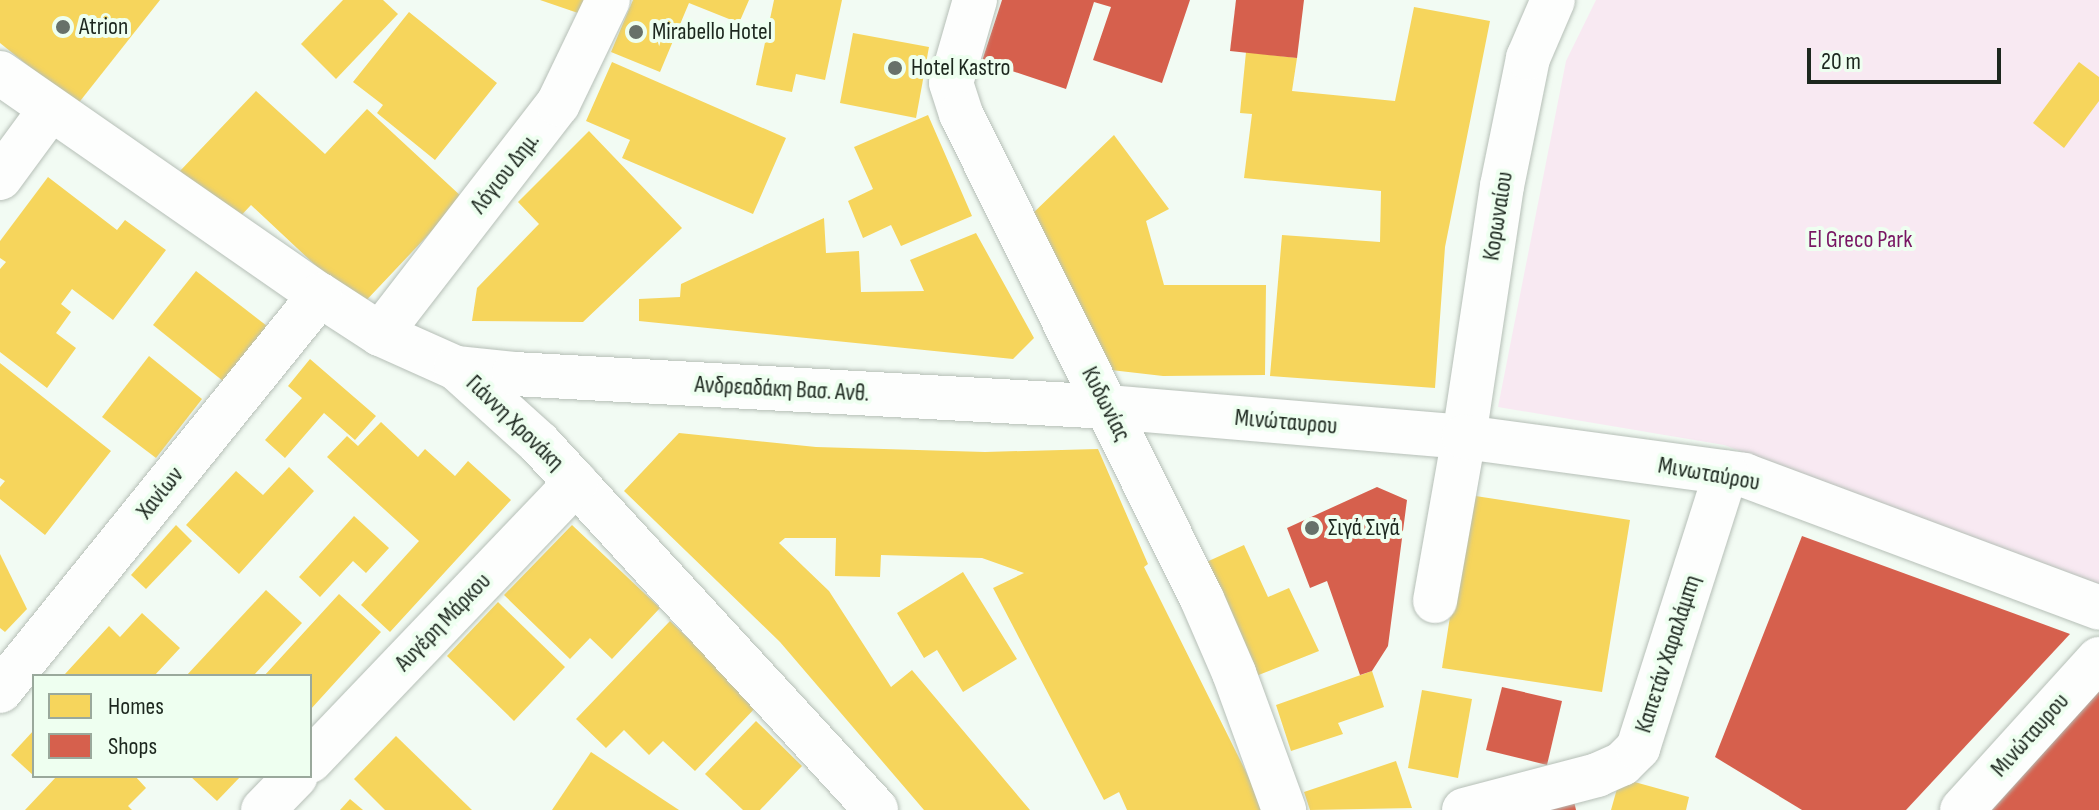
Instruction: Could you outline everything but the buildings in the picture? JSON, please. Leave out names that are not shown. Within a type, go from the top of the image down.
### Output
[{"type":"street","name":"Λόγιου Δημ.","points":[[380,334],[558,104],[608,0]]},
{"type":"street","name":"Κυδωνίας","points":[[975,0],[951,83],[958,104],[1108,407],[1234,673],[1284,810]]},
{"type":"street","name":"Κορωναίου","points":[[1464,437],[1502,186],[1528,58],[1544,2]]},
{"type":"street","name":"Γιάννη Χρονάκη","points":[[0,73],[380,334],[456,368],[505,411],[576,483],[876,810]]},
{"type":"street","points":[[0,178],[50,110]]},
{"type":"street","name":"Χανίων","points":[[0,691],[320,295]]},
{"type":"street","name":"Ανδρεαδάκη Βασ. Ανθ.","points":[[456,368],[514,374],[1108,407]]},
{"type":"street","name":"Μινώταυρου","points":[[1108,407],[1464,437]]},
{"type":"street","name":"Μινωταύρου","points":[[1464,437],[1744,475],[2099,608]]},
{"type":"street","points":[[1435,601],[1464,437]]},
{"type":"street","name":"Καπετάν Χαραλάμπη","points":[[1464,810],[1597,775],[1622,764],[1638,748],[1726,473]]},
{"type":"street","name":"Αυγέρη Μάρκου","points":[[312,759],[576,483]]},
{"type":"street","name":"Μινώταυρου","points":[[1962,810],[2099,659]]},
{"type":"street","points":[[263,810],[294,778]]},
{"type":"green space","name":"El Greco Park","points":[[1596,0],[2099,0],[2099,584],[1724,445],[1498,407],[1566,61]]},
{"type":"place","name":"Atrion","points":[[63,27]]},
{"type":"place","name":"Mirabello Hotel","points":[[636,32]]},
{"type":"place","name":"Hotel Kastro","points":[[895,68]]},
{"type":"place","name":"Σιγά Σιγά","points":[[1312,528]]}]
